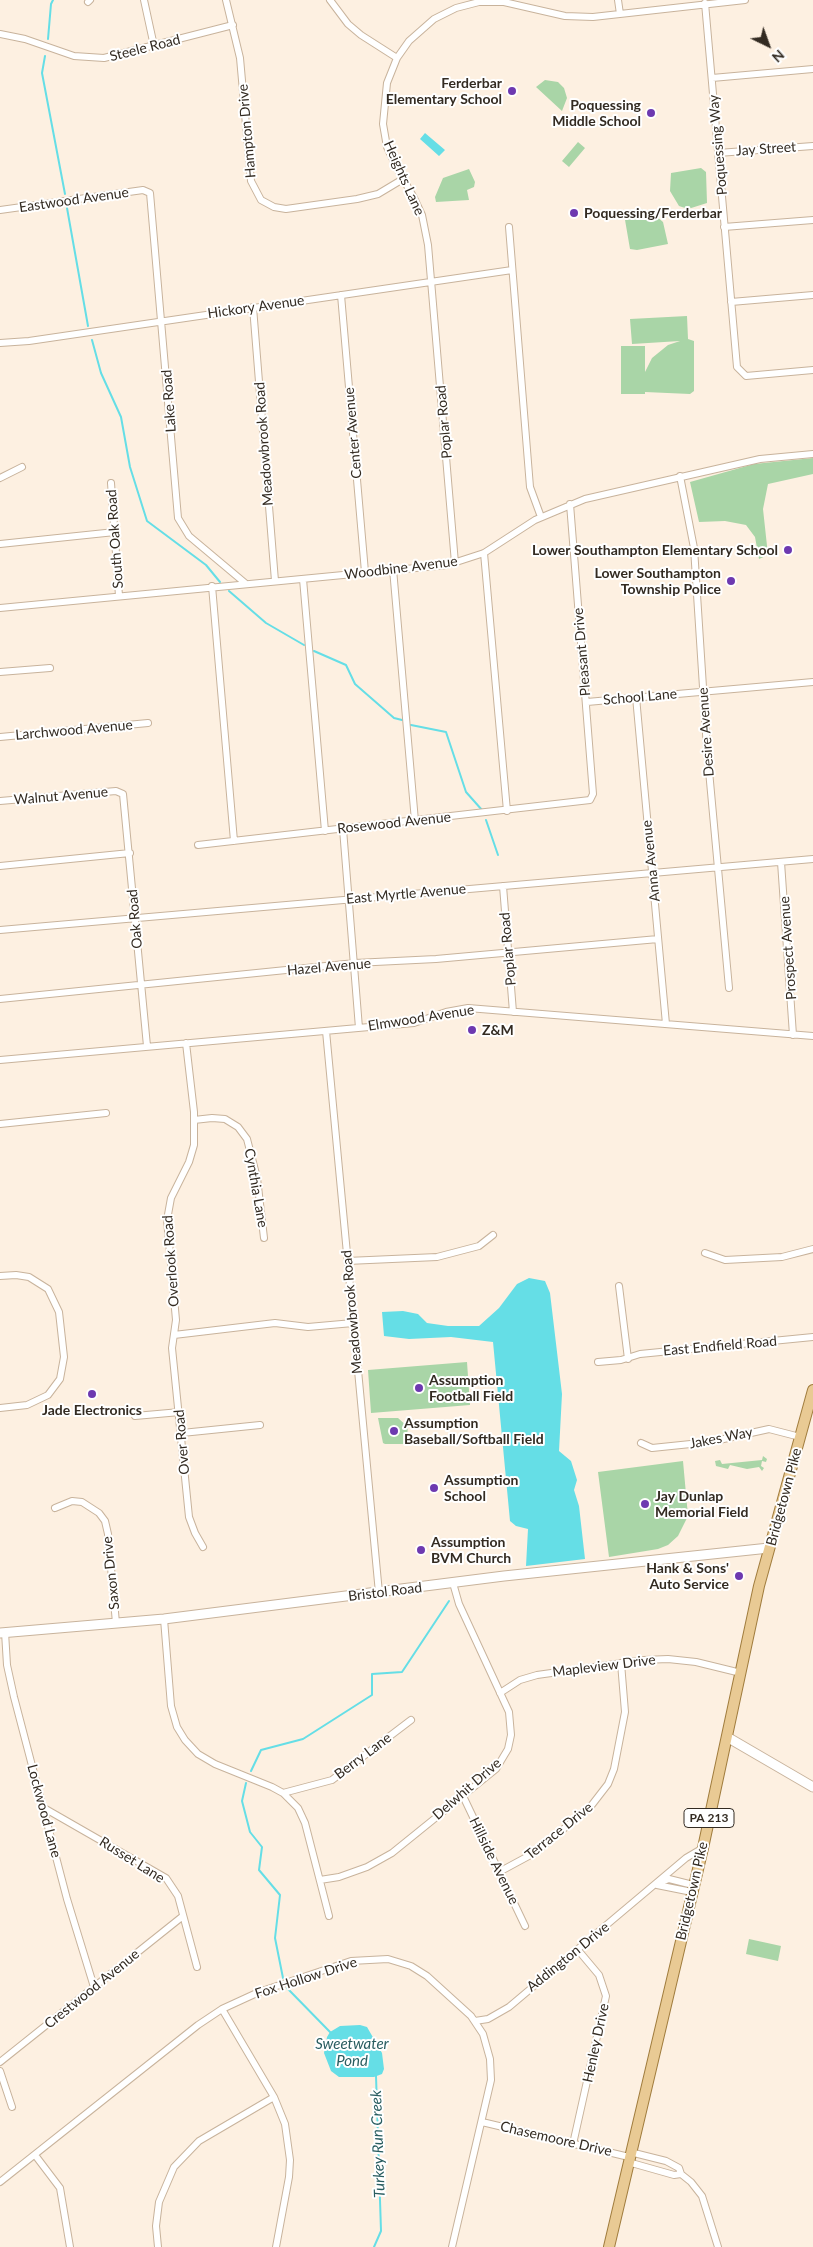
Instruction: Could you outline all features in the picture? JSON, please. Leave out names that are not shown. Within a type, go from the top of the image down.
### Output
[{"type":"main road","name":"Bridgetown Pike","points":[[609,2247],[703,1848],[770,1548],[813,1390]]},
{"type":"main road","name":"Bristol Road","points":[[3,1633],[164,1619],[453,1583],[770,1548]]},
{"type":"main road","points":[[727,1737],[813,1786]]},
{"type":"street","points":[[144,0],[154,46]]},
{"type":"street","name":"Hampton Drive","points":[[226,0],[240,58],[251,181],[261,200],[274,208],[286,209],[357,199],[378,194],[403,179]]},
{"type":"street","points":[[330,0],[348,24],[361,35],[398,58]]},
{"type":"street","points":[[618,0],[620,14]]},
{"type":"street","name":"Heights Lane","points":[[432,282],[428,245],[422,215],[387,147],[383,124],[383,107],[387,83],[398,58],[421,29],[434,19],[456,8],[496,1],[528,3],[564,16],[620,14],[696,2],[745,0]]},
{"type":"street","name":"Poquessing Way","points":[[705,3],[736,365],[742,374],[746,376],[813,370]]},
{"type":"street","name":"Steele Road","points":[[0,34],[20,37],[61,53],[88,58],[113,56],[233,24]]},
{"type":"street","points":[[712,78],[813,69]]},
{"type":"street","name":"Jay Street","points":[[718,153],[813,146]]},
{"type":"street","name":"Eastwood Avenue","points":[[0,210],[147,191]]},
{"type":"street","name":"Lake Road","points":[[147,191],[152,196],[180,524],[189,536],[245,583]]},
{"type":"street","points":[[724,228],[813,220]]},
{"type":"street","points":[[509,226],[530,487],[535,506],[542,517]]},
{"type":"street","name":"Hickory Avenue","points":[[0,343],[29,341],[512,270]]},
{"type":"street","name":"Poplar Road","points":[[432,282],[455,563]]},
{"type":"street","name":"Center Avenue","points":[[341,295],[365,572]]},
{"type":"street","points":[[731,302],[813,295]]},
{"type":"street","name":"Meadowbrook Road","points":[[254,308],[275,581]]},
{"type":"street","name":"Woodbine Avenue","points":[[0,608],[455,563],[484,553],[542,517],[570,504],[680,476],[760,459],[813,454]]},
{"type":"street","points":[[0,478],[22,467]]},
{"type":"street","name":"Desire Avenue","points":[[680,476],[694,548],[703,692],[729,988]]},
{"type":"street","name":"South Oak Road","points":[[111,482],[119,596]]},
{"type":"street","name":"Pleasant Drive","points":[[570,504],[587,702],[593,794],[590,800]]},
{"type":"street","points":[[0,544],[115,532]]},
{"type":"street","points":[[484,553],[507,811]]},
{"type":"street","points":[[393,569],[415,821]]},
{"type":"street","points":[[303,579],[325,830]]},
{"type":"street","points":[[212,586],[234,841]]},
{"type":"street","points":[[0,672],[50,668]]},
{"type":"street","name":"School Lane","points":[[587,702],[813,682]]},
{"type":"street","name":"Anna Avenue","points":[[636,697],[666,1024]]},
{"type":"street","name":"Larchwood Avenue","points":[[0,737],[148,723]]},
{"type":"street","name":"Walnut Avenue","points":[[0,801],[116,791],[122,793]]},
{"type":"street","name":"Oak Road","points":[[122,793],[130,853],[147,1046]]},
{"type":"street","name":"Rosewood Avenue","points":[[198,846],[590,800]]},
{"type":"street","points":[[343,829],[360,1028]]},
{"type":"street","points":[[0,866],[130,853]]},
{"type":"street","name":"East Myrtle Avenue","points":[[0,930],[813,859]]},
{"type":"street","name":"Prospect Avenue","points":[[781,862],[794,1035]]},
{"type":"street","name":"Poplar Road","points":[[503,886],[512,1012]]},
{"type":"street","name":"Hazel Avenue","points":[[0,999],[355,963],[508,953],[658,939]]},
{"type":"street","name":"Elmwood Avenue","points":[[0,1060],[414,1022],[446,1012],[468,1008],[813,1036]]},
{"type":"street","name":"Meadowbrook Road","points":[[326,1031],[379,1593]]},
{"type":"street","name":"Overlook Road","points":[[174,1335],[176,1320],[167,1212],[171,1198],[192,1154],[195,1136],[186,1043]]},
{"type":"street","points":[[0,1124],[106,1113]]},
{"type":"street","name":"Cynthia Lane","points":[[194,1120],[224,1119],[238,1126],[247,1139],[257,1178],[264,1238]]},
{"type":"street","points":[[347,1261],[437,1257],[479,1246],[493,1234]]},
{"type":"street","points":[[705,1253],[725,1260],[782,1257],[813,1249]]},
{"type":"street","points":[[0,1276],[16,1275],[29,1277],[48,1289],[59,1312],[64,1357],[60,1379],[48,1395],[27,1405],[0,1408]]},
{"type":"street","points":[[619,1286],[628,1359]]},
{"type":"street","points":[[174,1335],[275,1323],[308,1327],[353,1323]]},
{"type":"street","name":"Over Road","points":[[174,1335],[172,1354],[180,1412],[189,1516],[195,1533],[203,1547]]},
{"type":"street","name":"East Endfield Road","points":[[598,1362],[628,1359],[640,1354],[813,1337]]},
{"type":"street","points":[[135,1416],[180,1412]]},
{"type":"street","points":[[182,1433],[260,1425]]},
{"type":"street","name":"Jakes Way","points":[[641,1443],[652,1448],[710,1442],[769,1429],[800,1437]]},
{"type":"street","name":"Saxon Drive","points":[[55,1508],[72,1501],[82,1502],[99,1513],[105,1521],[108,1534],[116,1623]]},
{"type":"street","name":"Delwhit Drive","points":[[320,1880],[349,1874],[375,1863],[496,1769],[508,1749],[512,1734],[510,1719],[459,1604],[453,1583]]},
{"type":"street","points":[[164,1619],[171,1706],[177,1726],[184,1740],[198,1754],[215,1764],[283,1793],[302,1815],[329,1916]]},
{"type":"street","name":"Lockwood Lane","points":[[3,1633],[10,1681],[67,1899],[94,1987]]},
{"type":"street","name":"Mapleview Drive","points":[[500,1693],[520,1680],[538,1674],[621,1662],[668,1659],[696,1662],[741,1673]]},
{"type":"street","name":"Terrace Drive","points":[[499,1872],[536,1852],[591,1806],[608,1784],[614,1769],[625,1712],[621,1662]]},
{"type":"street","name":"Berry Lane","points":[[283,1793],[332,1780],[411,1720]]},
{"type":"street","name":"Hillside Avenue","points":[[463,1796],[525,1926]]},
{"type":"street","name":"Russet Lane","points":[[44,1808],[160,1873],[175,1890],[197,1967]]},
{"type":"street","name":"Addington Drive","points":[[475,2021],[488,2020],[509,2007],[686,1858],[703,1848]]},
{"type":"street","points":[[656,1884],[670,1879],[692,1889]]},
{"type":"street","name":"Crestwood Avenue","points":[[0,2062],[183,1916]]},
{"type":"street","name":"Henley Drive","points":[[573,2144],[606,1996],[599,1975],[578,1950]]},
{"type":"street","name":"Fox Hollow Drive","points":[[0,2182],[198,2025],[222,2009],[259,1992],[328,1968],[352,1961],[375,1958],[400,1962],[416,1969],[432,1980],[475,2021],[486,2041],[491,2070],[482,2122],[452,2247]]},
{"type":"street","points":[[222,2009],[274,2097],[285,2124],[290,2160],[289,2177],[276,2247]]},
{"type":"street","points":[[0,2071],[12,2106]]},
{"type":"street","points":[[158,2247],[156,2226],[159,2202],[169,2176],[179,2161],[199,2141],[274,2097]]},
{"type":"street","name":"Chasemoore Drive","points":[[482,2122],[629,2157]]},
{"type":"street","points":[[35,2155],[60,2188],[70,2247]]},
{"type":"street","points":[[629,2157],[670,2162],[679,2168],[680,2174]]},
{"type":"street","points":[[629,2157],[674,2175],[680,2174],[692,2182],[702,2196],[718,2247]]},
{"type":"green space","points":[[545,80],[558,82],[564,88],[567,98],[562,111],[536,87]]},
{"type":"green space","points":[[578,142],[585,148],[569,167],[562,161]]},
{"type":"green space","points":[[701,168],[706,172],[707,203],[688,209],[679,206],[670,191],[671,173]]},
{"type":"green space","points":[[469,169],[475,182],[474,187],[467,190],[469,200],[436,202],[435,197],[443,178]]},
{"type":"green space","points":[[641,209],[650,211],[663,222],[668,244],[637,250],[630,249],[624,214]]},
{"type":"green space","points":[[687,316],[688,339],[694,341],[694,391],[690,394],[645,392],[645,394],[621,394],[621,346],[645,346],[645,372],[652,358],[668,345],[680,341],[632,344],[630,319]]},
{"type":"green space","points":[[813,458],[813,474],[768,484],[763,509],[768,555],[759,559],[755,537],[746,525],[725,521],[699,522],[690,482],[754,464]]},
{"type":"green space","name":"Assumption Football Field","points":[[467,1362],[470,1405],[371,1413],[368,1370]]},
{"type":"green space","name":"Assumption Baseball/Softball Field","points":[[378,1418],[398,1418],[408,1427],[406,1444],[383,1443]]},
{"type":"green space","points":[[763,1456],[767,1459],[766,1462],[762,1461],[761,1466],[764,1468],[762,1471],[759,1467],[747,1469],[730,1465],[728,1469],[716,1466],[715,1461],[720,1460],[722,1464],[762,1460]]},
{"type":"green space","name":"Jay Dunlap Memorial Field","points":[[683,1461],[688,1516],[678,1536],[668,1545],[658,1549],[609,1557],[598,1472]]},
{"type":"green space","points":[[749,1939],[781,1946],[778,1961],[746,1954]]},
{"type":"water","points":[[425,133],[445,150],[439,156],[420,139]]},
{"type":"water","points":[[529,1278],[545,1281],[550,1293],[562,1394],[559,1451],[571,1461],[577,1480],[574,1490],[579,1506],[585,1559],[526,1566],[528,1529],[516,1526],[510,1521],[493,1342],[451,1337],[409,1339],[384,1336],[382,1312],[403,1311],[418,1314],[427,1323],[448,1326],[479,1326],[499,1308],[517,1284]]},
{"type":"water","name":"Sweetwater Pond","points":[[360,2025],[367,2027],[382,2053],[384,2069],[382,2074],[374,2077],[339,2077],[331,2071],[324,2053],[327,2037],[330,2032],[340,2026]]},
{"type":"waterway","points":[[48,39],[53,0]]},
{"type":"waterway","points":[[45,56],[42,73],[65,194]]},
{"type":"waterway","points":[[67,208],[88,326]]},
{"type":"waterway","points":[[92,340],[101,373],[121,417],[130,467],[147,521],[206,565],[220,582]]},
{"type":"waterway","points":[[229,591],[266,623],[304,645]]},
{"type":"waterway","points":[[314,651],[346,665],[355,684],[394,718],[402,720]]},
{"type":"waterway","points":[[411,725],[446,732],[466,792],[482,810]]},
{"type":"waterway","points":[[486,820],[498,855]]},
{"type":"waterway","name":"Turkey Run Creek","points":[[251,1771],[261,1750],[303,1739],[372,1695],[372,1674],[402,1672],[449,1601]]},
{"type":"waterway","name":"Turkey Run Creek","points":[[246,1783],[242,1801],[250,1832],[262,1847],[259,1870],[280,1895],[275,1938],[283,1978]]},
{"type":"waterway","name":"Turkey Run Creek","points":[[287,1988],[331,2033]]},
{"type":"waterway","name":"Turkey Run Creek","points":[[374,2247],[381,2231],[376,2076]]},
{"type":"place","name":"Ferderbar Elementary School","points":[[512,91]]},
{"type":"place","name":"Poquessing Middle School","points":[[651,113]]},
{"type":"place","name":"Poquessing/Ferderbar","points":[[574,213]]},
{"type":"place","name":"Lower Southampton Elementary School","points":[[788,550]]},
{"type":"place","name":"Lower Southampton Township Police","points":[[731,581]]},
{"type":"place","name":"Z&M","points":[[472,1030]]},
{"type":"place","name":"Assumption Football Field","points":[[419,1388]]},
{"type":"place","name":"Jade Electronics","points":[[92,1394]]},
{"type":"place","name":"Assumption Baseball/Softball Field","points":[[394,1431]]},
{"type":"place","name":"Assumption School","points":[[434,1488]]},
{"type":"place","name":"Jay Dunlap Memorial Field","points":[[645,1504]]},
{"type":"place","name":"Assumption BVM Church","points":[[421,1550]]},
{"type":"place","name":"Hank & Sons' Auto Service","points":[[739,1576]]}]
